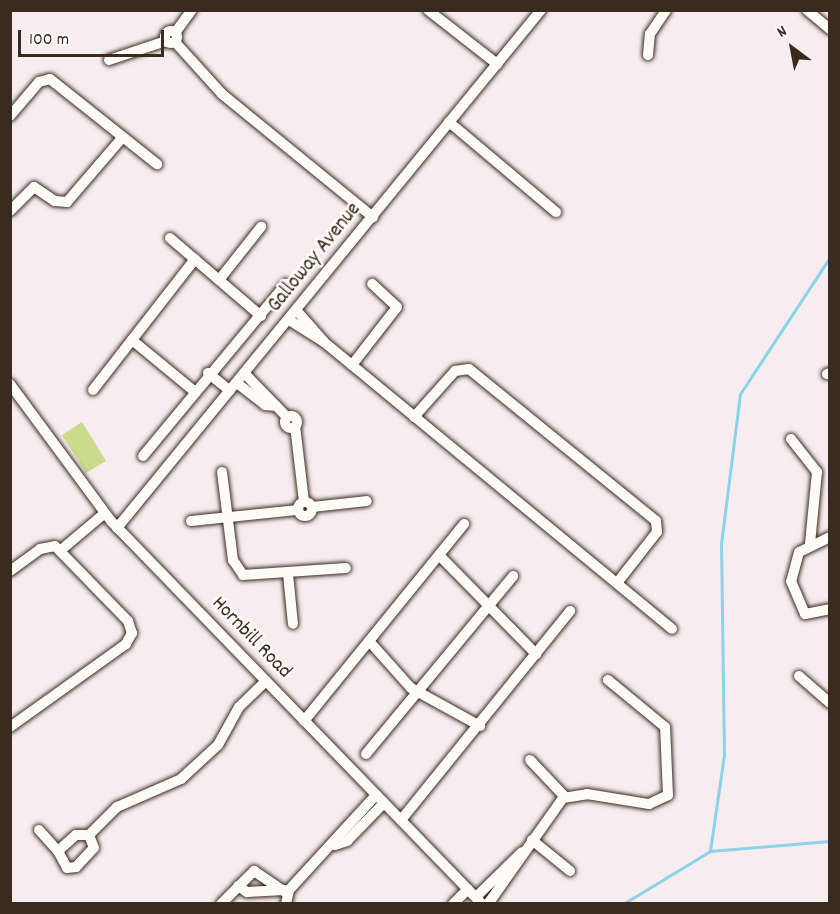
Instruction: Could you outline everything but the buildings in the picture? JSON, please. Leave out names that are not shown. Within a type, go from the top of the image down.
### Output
[{"type":"street","points":[[109,60],[172,39],[192,10]]},
{"type":"street","points":[[428,10],[497,64]]},
{"type":"street","name":"Galloway Avenue","points":[[117,528],[293,316],[541,10]]},
{"type":"street","points":[[648,55],[650,34],[666,10]]},
{"type":"street","points":[[807,10],[827,24]]},
{"type":"street","points":[[172,39],[222,94],[373,217]]},
{"type":"street","points":[[10,116],[39,82],[50,79],[122,138],[158,164]]},
{"type":"street","points":[[449,122],[556,212]]},
{"type":"street","points":[[10,211],[34,187],[55,201],[67,202],[122,138]]},
{"type":"street","points":[[219,280],[261,227]]},
{"type":"street","points":[[170,238],[261,316]]},
{"type":"street","points":[[93,390],[195,259]]},
{"type":"street","points":[[143,456],[208,373],[261,316],[286,284]]},
{"type":"street","points":[[352,365],[396,312],[395,304],[372,284]]},
{"type":"street","points":[[293,316],[672,629]]},
{"type":"street","points":[[132,340],[194,391]]},
{"type":"street","points":[[414,417],[455,371],[469,369],[611,484],[659,525],[617,583]]},
{"type":"street","points":[[208,373],[276,406]]},
{"type":"street","points":[[245,374],[287,417],[295,417],[305,506]]},
{"type":"street","name":"Hornbill Road","points":[[10,384],[117,528],[479,900]]},
{"type":"street","points":[[791,440],[817,472],[810,544]]},
{"type":"street","points":[[222,472],[233,560],[240,572],[255,577],[346,568]]},
{"type":"street","points":[[191,520],[367,501]]},
{"type":"street","points":[[61,550],[105,513]]},
{"type":"street","points":[[304,721],[464,524]]},
{"type":"street","points":[[830,537],[810,544],[794,563],[792,589],[805,614],[830,609]]},
{"type":"street","points":[[10,571],[46,546],[61,550],[128,621],[132,633],[126,644],[10,728]]},
{"type":"street","points":[[439,555],[536,654]]},
{"type":"street","points":[[288,574],[293,624]]},
{"type":"street","points":[[366,754],[513,576]]},
{"type":"street","points":[[401,820],[480,726],[570,611]]},
{"type":"street","points":[[369,641],[419,692],[480,726]]},
{"type":"street","points":[[800,676],[830,703]]},
{"type":"street","points":[[488,903],[522,852],[565,797],[587,794],[649,804],[660,803],[669,791],[665,727],[608,680]]},
{"type":"street","points":[[58,851],[76,835],[89,835],[117,807],[190,771],[218,745],[239,707],[266,681]]},
{"type":"street","points":[[530,760],[565,797]]},
{"type":"street","points":[[286,896],[380,799]]},
{"type":"street","points":[[39,830],[58,851],[67,868],[76,867],[94,848],[89,835]]},
{"type":"street","points":[[531,840],[570,871]]},
{"type":"street","points":[[479,900],[522,852]]},
{"type":"street","points":[[221,903],[238,886],[259,871],[286,896]]},
{"type":"street","points":[[238,886],[247,892],[286,896]]},
{"type":"street","points":[[453,903],[468,889]]},
{"type":"green space","points":[[82,422],[106,461],[86,473],[62,435]]},
{"type":"waterway","points":[[710,851],[724,755],[721,544],[740,394],[830,257]]},
{"type":"waterway","points":[[623,904],[710,851],[830,841]]}]
